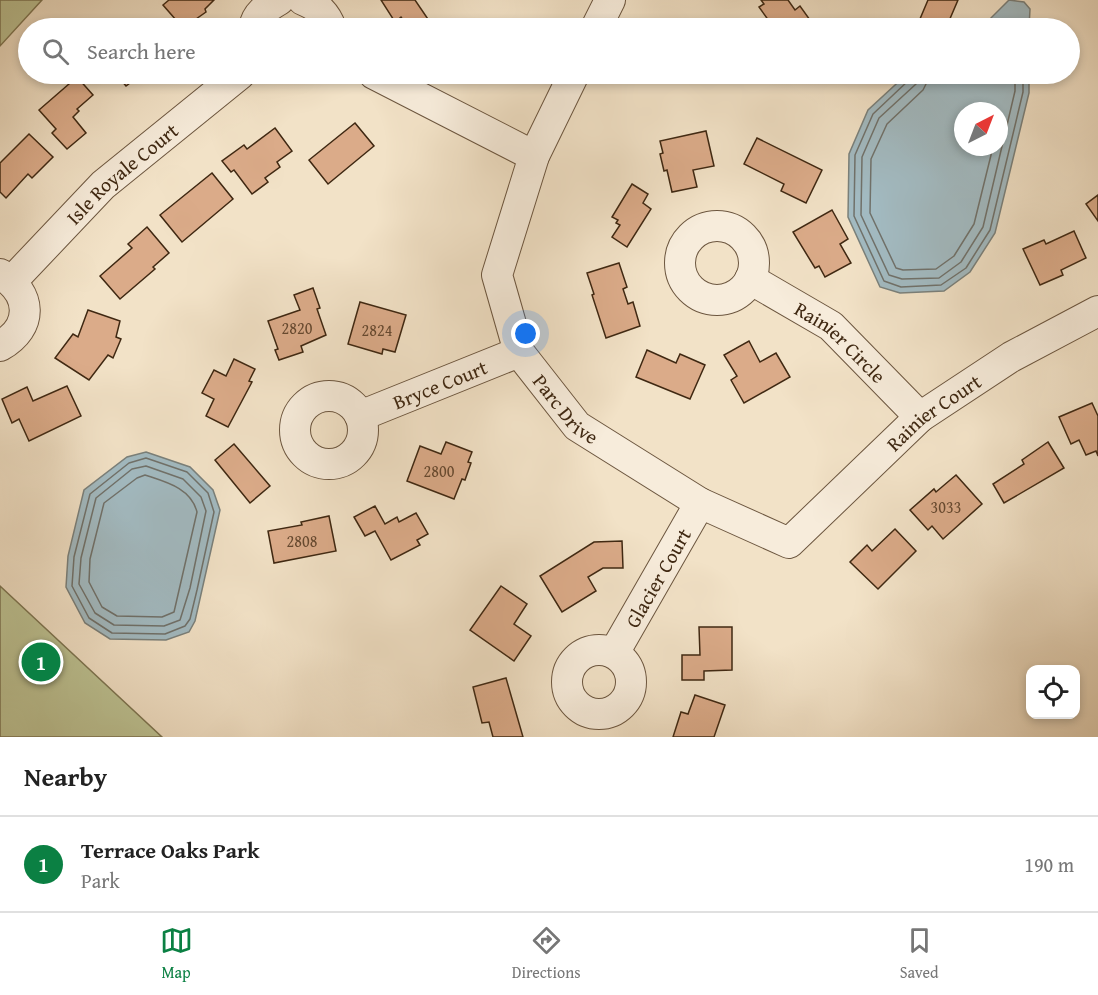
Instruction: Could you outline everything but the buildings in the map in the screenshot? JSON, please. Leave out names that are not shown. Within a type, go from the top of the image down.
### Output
[{"type":"street","points":[[258,18],[265,8],[279,0]]},
{"type":"street","points":[[303,0],[314,4],[327,18]]},
{"type":"street","points":[[601,18],[610,0]]},
{"type":"street","name":"Isle Royale Court","points":[[0,346],[17,334],[23,322],[25,308],[22,295],[6,277],[103,185],[228,84]]},
{"type":"street","points":[[394,84],[534,156]]},
{"type":"street","name":"Parc Drive","points":[[569,84],[534,156],[497,274],[519,352],[577,426],[700,503],[789,543]]},
{"type":"street","name":"Rainier Circle","points":[[750,279],[831,326],[920,417]]},
{"type":"street","name":"Rainier Court","points":[[789,543],[920,417],[1011,357],[1098,311]]},
{"type":"street","name":"Bryce Court","points":[[360,416],[519,352]]},
{"type":"street","name":"Glacier Court","points":[[614,653],[700,503]]},
{"type":"green space","points":[[0,0],[42,0],[26,18],[18,18],[18,26],[0,46]]},
{"type":"green space","points":[[0,586],[162,737],[0,737]]},
{"type":"water","points":[[1009,0],[1024,2],[1030,9],[1030,18],[991,18]]},
{"type":"water","points":[[896,84],[1029,84],[1029,93],[995,233],[970,272],[944,291],[900,293],[880,287],[848,217],[849,154],[868,110]]},
{"type":"water","points":[[146,452],[190,467],[213,490],[220,510],[195,621],[189,632],[166,640],[110,639],[85,623],[66,587],[68,556],[84,490],[127,457]]},
{"type":"place","name":"Terrace Oaks Park","points":[[41,662]]}]
